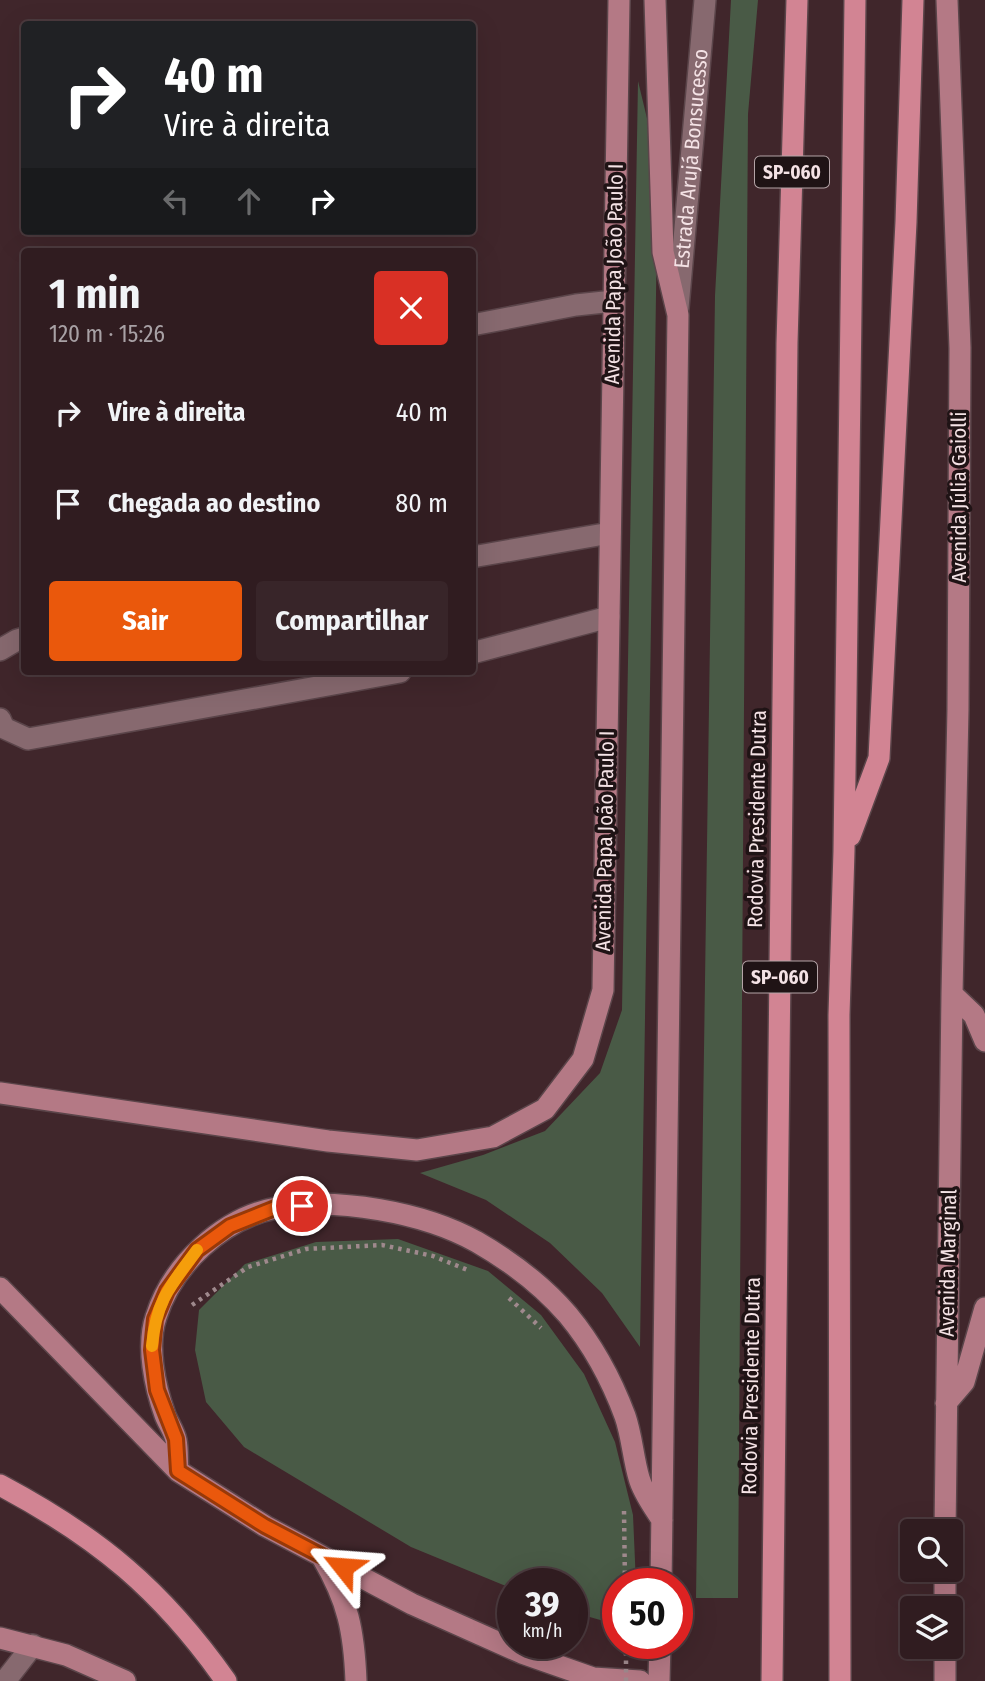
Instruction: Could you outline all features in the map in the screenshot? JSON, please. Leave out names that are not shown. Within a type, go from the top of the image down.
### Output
[{"type":"highway","name":"Rodovia Presidente Dutra","points":[[772,1681],[787,344],[797,0]]},
{"type":"highway","name":"SP-060","points":[[840,1681],[839,1042],[855,0]]},
{"type":"highway","points":[[844,851],[879,758],[906,236],[913,0]]},
{"type":"highway","points":[[0,1485],[51,1512],[124,1566],[152,1591],[198,1641],[226,1681]]},
{"type":"main road","name":"Avenida Papa João Paulo I","points":[[0,1093],[328,1141],[417,1150],[493,1137],[545,1109],[583,1059],[603,990],[619,0]]},
{"type":"main road","points":[[655,0],[663,252],[678,315],[662,1568]]},
{"type":"main road","name":"Avenida Júlia Gaiolli","points":[[947,0],[960,348],[958,709],[952,995]]},
{"type":"main road","points":[[952,995],[974,1015],[985,1041]]},
{"type":"main road","name":"Avenida Marginal","points":[[945,1519],[952,995]]},
{"type":"main road","points":[[178,1471],[176,1439],[157,1390],[152,1350],[155,1319],[167,1291],[197,1250],[230,1226],[275,1208],[328,1204],[377,1210],[426,1221],[476,1242],[520,1270],[568,1315],[595,1354],[626,1418],[639,1482],[662,1521]]},
{"type":"main road","points":[[0,1288],[178,1471],[265,1526],[412,1604],[522,1653],[593,1678],[640,1681]]},
{"type":"main road","points":[[946,1403],[964,1382],[985,1308]]},
{"type":"main road","points":[[320,1555],[338,1584],[349,1616],[355,1650],[356,1681]]},
{"type":"main road","points":[[0,1638],[66,1655],[125,1681]]},
{"type":"main road","points":[[659,1681],[660,1659]]},
{"type":"main road","points":[[945,1659],[945,1681]]},
{"type":"street","name":"Estrada Arujá Bonsucesso","points":[[678,315],[705,0]]},
{"type":"street","points":[[476,324],[576,305],[614,302]]},
{"type":"street","points":[[476,556],[610,533]]},
{"type":"street","points":[[476,652],[609,617]]},
{"type":"street","points":[[0,650],[21,639]]},
{"type":"street","points":[[0,719],[4,728],[28,739],[383,675]]},
{"type":"street","points":[[5,1681],[33,1646]]},
{"type":"path","points":[[192,1306],[248,1268],[306,1249],[382,1245],[433,1256],[472,1272]]},
{"type":"path","points":[[503,1293],[547,1334]]},
{"type":"path","points":[[624,1510],[625,1568]]},
{"type":"path","points":[[626,1659],[626,1681]]},
{"type":"green space","points":[[731,0],[758,0],[748,114],[738,1598],[696,1598],[715,296]]},
{"type":"green space","points":[[638,81],[658,164],[640,1347],[602,1293],[550,1243],[486,1200],[420,1173],[483,1155],[545,1131],[600,1073],[622,1010]]},
{"type":"green space","points":[[398,1239],[488,1271],[541,1315],[584,1374],[615,1442],[633,1515],[635,1568],[602,1568],[602,1620],[588,1617],[588,1568],[497,1568],[497,1582],[411,1547],[244,1447],[206,1402],[195,1350],[199,1310],[245,1264],[316,1242]]},
{"type":"slow traffic","points":[[152,1346],[155,1319],[167,1291],[197,1250]]},
{"type":"route","points":[[302,1206],[275,1208],[230,1226],[197,1250],[167,1291],[155,1319],[152,1350],[157,1390],[176,1439],[178,1471],[265,1526],[343,1567]]}]
